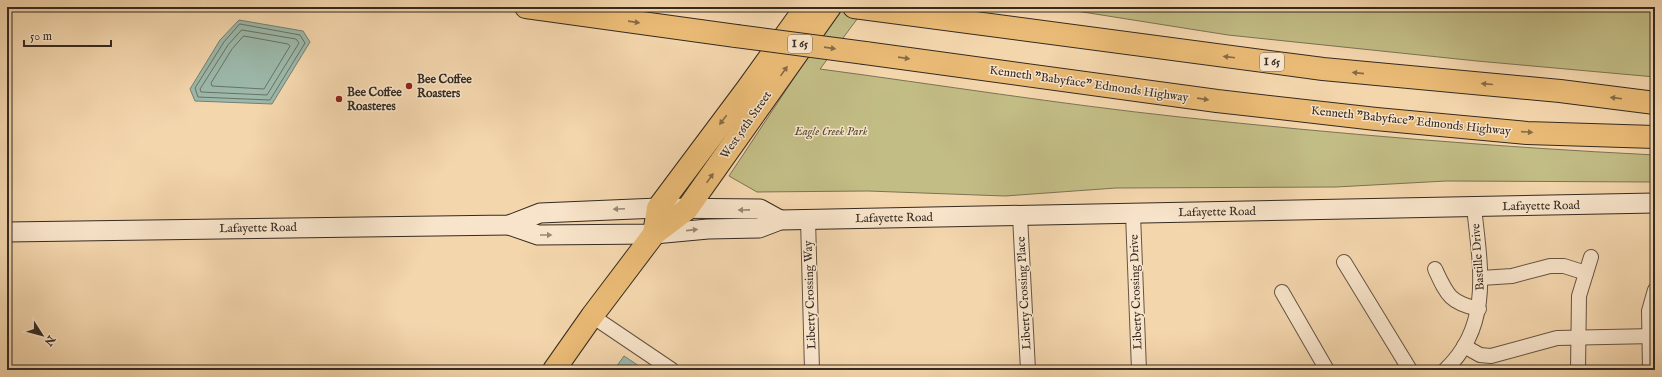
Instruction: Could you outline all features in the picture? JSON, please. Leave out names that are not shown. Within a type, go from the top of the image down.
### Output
[{"type":"main road","name":"Kenneth \"Babyface\" Edmonds Highway","points":[[526,7],[1217,101],[1376,119],[1527,133],[1655,137]]},
{"type":"main road","name":"West 56th Street","points":[[654,234],[658,208],[806,7]]},
{"type":"main road","name":"West 56th Street","points":[[554,370],[592,316],[654,234],[686,209],[830,7]]},
{"type":"main road","name":"I 65","points":[[854,7],[1323,69],[1560,90],[1655,103]]},
{"type":"main road","name":"Lafayette Road","points":[[7,232],[509,225],[538,235],[654,234],[708,228],[759,228],[780,220],[808,219],[1655,204]]},
{"type":"main road","name":"Lafayette Road","points":[[509,225],[540,212],[658,208],[760,209],[780,220]]},
{"type":"street","name":"Bastille Drive","points":[[1445,370],[1456,359],[1464,346],[1473,328],[1479,309],[1481,278],[1474,207]]},
{"type":"street","name":"Liberty Crossing Drive","points":[[1133,214],[1139,370]]},
{"type":"street","name":"Liberty Crossing Place","points":[[1020,216],[1028,370]]},
{"type":"street","name":"Liberty Crossing Way","points":[[808,219],[812,370]]},
{"type":"street","points":[[1578,370],[1579,296],[1591,257]]},
{"type":"street","points":[[1344,262],[1410,370]]},
{"type":"street","points":[[1481,278],[1512,276],[1550,266],[1564,266],[1586,273]]},
{"type":"street","points":[[1435,269],[1446,290],[1454,301],[1465,306],[1479,309]]},
{"type":"street","points":[[1650,370],[1652,336],[1649,311],[1655,290]]},
{"type":"street","points":[[1282,292],[1327,370]]},
{"type":"street","points":[[592,316],[672,370]]},
{"type":"street","points":[[1464,346],[1480,355],[1491,356],[1557,338],[1652,336]]},
{"type":"green space","name":"Eagle Creek Park","points":[[841,7],[866,7],[820,69],[1180,117],[1476,144],[1655,155],[1655,182],[1446,181],[1336,187],[1116,188],[1005,196],[868,191],[757,192],[729,176]]},
{"type":"green space","points":[[1051,7],[1655,7],[1655,77],[1477,61],[1228,35]]},
{"type":"water","points":[[239,20],[303,31],[310,42],[272,104],[195,101],[190,89],[220,40]]},
{"type":"water","points":[[624,356],[645,370],[614,370]]},
{"type":"place","name":"Bee Coffee Roasters","points":[[409,86]]},
{"type":"place","name":"Bee Coffee Roasteres","points":[[339,99]]}]
